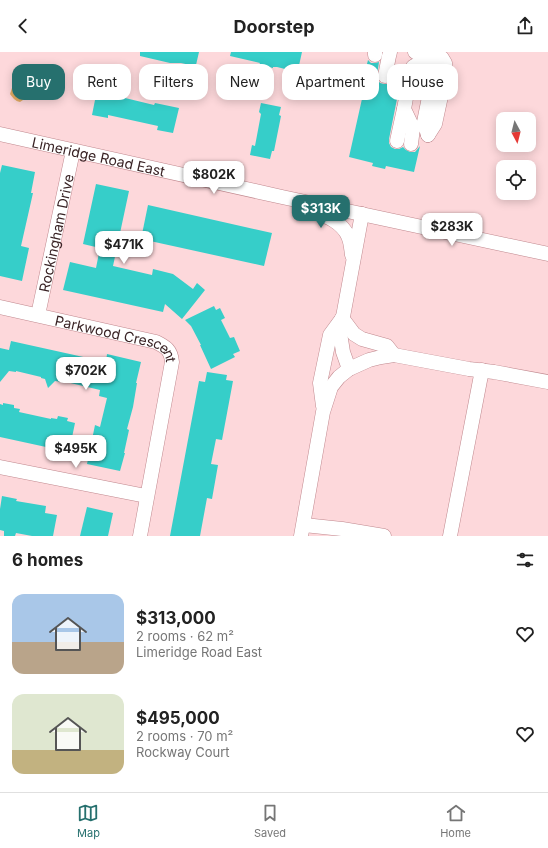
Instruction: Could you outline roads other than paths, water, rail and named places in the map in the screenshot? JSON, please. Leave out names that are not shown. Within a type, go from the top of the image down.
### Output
[{"type":"street","points":[[385,76],[390,52]]},
{"type":"street","points":[[415,52],[433,62],[438,69],[439,78],[428,135]]},
{"type":"street","points":[[428,135],[435,124],[446,73],[445,63],[442,58],[432,52]]},
{"type":"street","points":[[404,143],[414,128],[404,109],[411,71],[415,65],[422,64],[429,66],[432,70],[433,77],[424,122],[428,135]]},
{"type":"street","name":"Limeridge Road East","points":[[0,134],[282,197],[548,254]]},
{"type":"street","name":"Rockingham Drive","points":[[38,315],[72,151]]},
{"type":"street","points":[[282,197],[335,221],[343,229],[351,244],[352,269]]},
{"type":"street","points":[[349,370],[343,352],[340,333],[362,214]]},
{"type":"street","name":"Parkwood Crescent","points":[[0,307],[156,342],[168,350],[171,355],[172,362],[146,496],[140,536]]},
{"type":"street","points":[[342,318],[354,334],[362,339],[387,346],[394,355]]},
{"type":"street","points":[[323,412],[320,383],[330,335],[342,318]]},
{"type":"street","points":[[384,536],[342,529],[303,530],[323,412],[331,387],[339,377],[369,360],[394,355],[548,382]]},
{"type":"street","points":[[450,536],[482,370]]},
{"type":"street","points":[[0,467],[146,496]]}]
